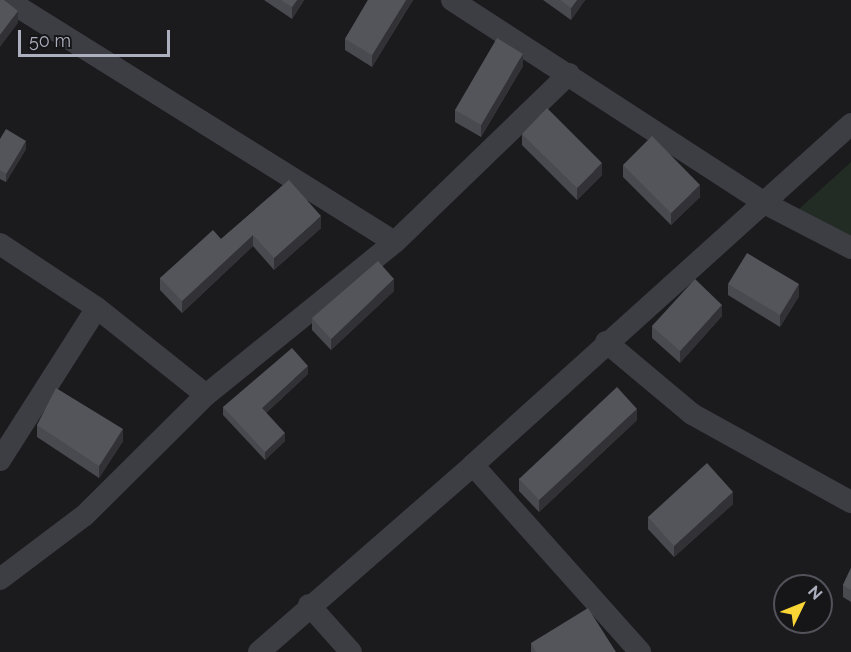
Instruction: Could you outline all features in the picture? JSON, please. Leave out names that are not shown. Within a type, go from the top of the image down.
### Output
[{"type":"street","points":[[7,0],[395,242]]},
{"type":"street","points":[[452,0],[764,203],[851,248]]},
{"type":"street","points":[[0,579],[85,515],[206,395],[395,242],[569,74]]},
{"type":"street","points":[[259,652],[309,605],[473,465],[606,342],[851,124]]},
{"type":"street","points":[[0,244],[96,308],[206,395]]},
{"type":"street","points":[[0,460],[96,308]]},
{"type":"street","points":[[606,342],[692,414],[851,502]]},
{"type":"street","points":[[473,465],[640,652]]},
{"type":"street","points":[[309,605],[351,652]]},
{"type":"shaded area","points":[[851,162],[851,245],[790,217]]},
{"type":"building","points":[[0,0],[4,0],[18,11],[0,35]]},
{"type":"building","points":[[281,0],[297,0],[292,7]]},
{"type":"building","points":[[368,0],[406,0],[372,55],[345,39]]},
{"type":"building","points":[[560,0],[577,0],[571,8]]},
{"type":"building","points":[[497,38],[523,54],[481,125],[455,110]]},
{"type":"building","points":[[547,108],[602,163],[577,188],[522,134]]},
{"type":"building","points":[[6,129],[26,141],[6,174],[0,170],[0,139]]},
{"type":"building","points":[[652,136],[700,185],[671,213],[623,165]]},
{"type":"building","points":[[289,180],[321,216],[274,258],[253,235],[182,301],[160,278],[213,230],[221,239]]},
{"type":"building","points":[[747,253],[799,284],[780,315],[728,284]]},
{"type":"building","points":[[378,261],[394,279],[331,339],[312,318]]},
{"type":"building","points":[[695,279],[722,305],[680,351],[652,326]]},
{"type":"building","points":[[292,348],[308,366],[262,408],[285,433],[265,452],[223,407]]},
{"type":"building","points":[[617,387],[637,409],[539,500],[519,479]]},
{"type":"building","points":[[56,388],[123,429],[99,466],[37,425]]},
{"type":"building","points":[[707,463],[733,492],[674,546],[648,517]]},
{"type":"building","points":[[851,568],[851,590],[843,585]]},
{"type":"building","points":[[588,608],[616,652],[536,652],[531,643]]}]
